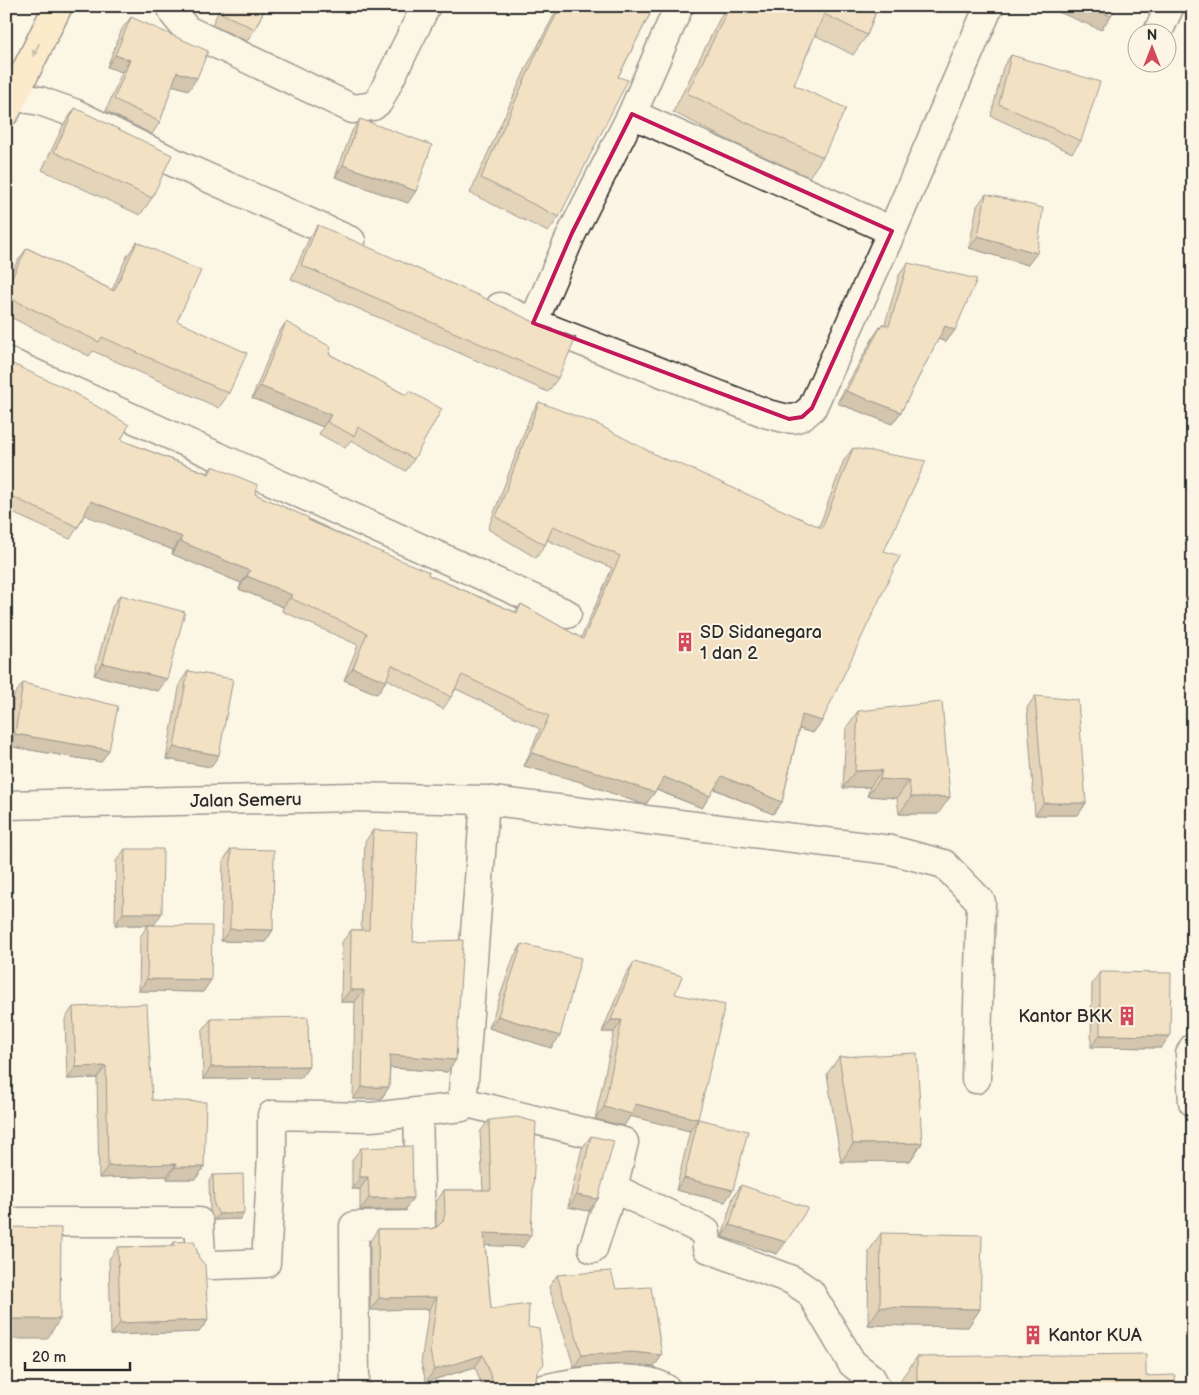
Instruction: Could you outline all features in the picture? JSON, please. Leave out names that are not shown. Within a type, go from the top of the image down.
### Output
[{"type":"main road","points":[[9,101],[58,6]]},
{"type":"street","points":[[171,6],[174,14],[187,30],[353,109],[373,106],[380,101],[426,6]]},
{"type":"street","points":[[533,323],[572,234],[632,114],[679,6]]},
{"type":"street","points":[[1163,22],[1170,6]]},
{"type":"street","points":[[479,297],[533,323],[768,414],[789,419],[802,417],[812,408],[892,230],[985,7]]},
{"type":"street","points":[[9,101],[40,101],[74,113],[178,164],[369,248]]},
{"type":"street","points":[[632,114],[892,230]]},
{"type":"street","points":[[6,361],[567,614]]},
{"type":"street","name":"Jalan Semeru","points":[[6,805],[352,798],[485,800],[890,850],[944,864],[981,902],[976,1079]]},
{"type":"street","points":[[6,1222],[200,1222],[201,1255],[205,1264],[266,1263],[272,1155],[272,1116],[371,1117],[462,1107],[485,800]]},
{"type":"street","points":[[1193,1048],[1190,1054],[1193,1100]]},
{"type":"street","points":[[463,1102],[624,1142],[613,1188],[593,1249]]},
{"type":"street","points":[[354,1389],[354,1226],[421,1225],[418,1112]]},
{"type":"street","points":[[613,1188],[706,1232],[707,1248],[792,1280],[810,1292],[867,1377]]},
{"type":"street","points":[[549,1388],[583,1381],[622,1380],[652,1383],[661,1385],[666,1389]]},
{"type":"highlighted area","points":[[632,114],[892,231],[812,408],[802,417],[789,419],[533,323],[572,233]]},
{"type":"building","points":[[224,6],[266,6],[255,29],[221,13]]},
{"type":"building","points":[[561,6],[654,6],[618,77],[628,80],[559,217],[481,178],[538,50]]},
{"type":"building","points":[[730,6],[878,6],[867,35],[824,14],[794,85],[846,108],[823,157],[687,93]]},
{"type":"building","points":[[1088,6],[1116,6],[1111,16]]},
{"type":"building","points":[[131,17],[208,51],[197,78],[177,72],[160,122],[114,99],[130,60],[115,55]]},
{"type":"building","points":[[1011,55],[1100,82],[1081,141],[999,104]]},
{"type":"building","points":[[75,108],[172,155],[152,198],[54,152]]},
{"type":"building","points":[[360,119],[432,145],[416,191],[343,165]]},
{"type":"building","points":[[986,194],[1043,208],[1037,253],[978,236]]},
{"type":"building","points":[[318,225],[482,297],[536,323],[576,338],[558,378],[301,265]]},
{"type":"building","points":[[137,242],[201,271],[177,321],[247,353],[229,393],[102,337],[99,342],[6,296],[6,289],[27,248],[114,291]]},
{"type":"building","points":[[908,263],[977,279],[955,330],[945,326],[901,412],[846,391],[882,324],[889,326]]},
{"type":"building","points":[[286,322],[331,347],[329,354],[406,395],[409,391],[442,409],[414,459],[358,427],[354,436],[327,422],[331,415],[260,386]]},
{"type":"building","points":[[6,361],[67,389],[129,425],[121,440],[209,474],[213,466],[258,485],[255,494],[309,518],[308,520],[429,572],[428,575],[517,613],[521,604],[583,639],[620,556],[553,526],[545,545],[496,517],[539,402],[599,425],[664,459],[680,464],[822,528],[853,448],[926,461],[884,551],[900,556],[822,721],[802,715],[782,802],[722,776],[710,796],[664,777],[655,792],[532,753],[549,716],[462,675],[451,697],[392,665],[386,681],[353,668],[367,633],[290,598],[292,595],[247,576],[250,571],[180,541],[182,537],[91,501],[78,527],[6,494]]},
{"type":"building","points":[[120,595],[185,612],[167,679],[103,663]]},
{"type":"building","points":[[188,671],[233,679],[219,755],[174,747]]},
{"type":"building","points":[[23,683],[118,706],[109,750],[15,734]]},
{"type":"building","points":[[1035,696],[1078,700],[1086,803],[1044,803]]},
{"type":"building","points":[[942,702],[950,797],[911,797],[909,781],[880,779],[882,770],[855,771],[858,711]]},
{"type":"building","points":[[373,830],[418,832],[413,942],[463,940],[456,1060],[390,1055],[389,1087],[362,1087],[364,990],[350,990],[351,930],[369,930]]},
{"type":"building","points":[[6,846],[12,846],[10,934],[6,934]]},
{"type":"building","points":[[125,849],[163,849],[162,913],[123,913]]},
{"type":"building","points":[[231,849],[274,850],[273,930],[230,929]]},
{"type":"building","points":[[148,925],[212,926],[211,980],[147,979]]},
{"type":"building","points":[[522,944],[581,958],[560,1036],[498,1016]]},
{"type":"building","points":[[634,962],[682,976],[675,994],[725,1005],[698,1119],[635,1104],[632,1114],[604,1107],[622,1020],[611,1020]]},
{"type":"building","name":"Kantor BKK","points":[[1100,972],[1171,973],[1170,1036],[1100,1035]]},
{"type":"building","points":[[147,1004],[152,1100],[206,1102],[204,1167],[175,1167],[176,1164],[108,1166],[106,1066],[76,1067],[73,1007]]},
{"type":"building","points":[[308,1017],[309,1066],[211,1067],[211,1019]]},
{"type":"building","points":[[917,1053],[922,1143],[853,1144],[839,1057]]},
{"type":"building","points":[[517,1117],[536,1122],[531,1235],[484,1233],[491,1309],[529,1304],[528,1327],[539,1329],[544,1364],[537,1372],[536,1380],[542,1389],[495,1389],[483,1355],[434,1370],[430,1351],[437,1297],[379,1298],[378,1229],[430,1229],[437,1227],[443,1221],[445,1213],[444,1190],[491,1190],[489,1120]]},
{"type":"building","points":[[698,1119],[748,1131],[733,1190],[684,1178]]},
{"type":"building","points":[[591,1136],[614,1141],[598,1199],[577,1195]]},
{"type":"building","points":[[412,1146],[413,1198],[369,1198],[368,1177],[360,1177],[361,1148]]},
{"type":"building","points":[[243,1174],[244,1213],[219,1214],[214,1205],[213,1175]]},
{"type":"building","points":[[741,1185],[808,1208],[786,1242],[730,1225]]},
{"type":"building","points":[[6,1227],[61,1228],[60,1319],[6,1319]]},
{"type":"building","points":[[881,1233],[982,1235],[980,1309],[880,1307]]},
{"type":"building","points":[[194,1241],[199,1258],[205,1265],[208,1320],[120,1323],[118,1247],[174,1246],[174,1242]]},
{"type":"building","points":[[611,1271],[616,1289],[651,1287],[662,1355],[632,1352],[582,1355],[557,1275]]},
{"type":"building","points":[[1146,1354],[1146,1376],[1175,1375],[1176,1389],[917,1389],[917,1357]]},
{"type":"building","points":[[800,1381],[806,1389],[764,1389],[763,1385]]},
{"type":"building","points":[[866,1381],[870,1389],[850,1389]]},
{"type":"building","points":[[632,1383],[647,1384],[662,1389],[592,1389],[591,1386]]},
{"type":"place","name":"SD Sidanegara 1 dan 2","points":[[685,642]]},
{"type":"place","name":"Kantor BKK","points":[[1127,1016]]},
{"type":"place","name":"Kantor KUA","points":[[1033,1335]]}]
